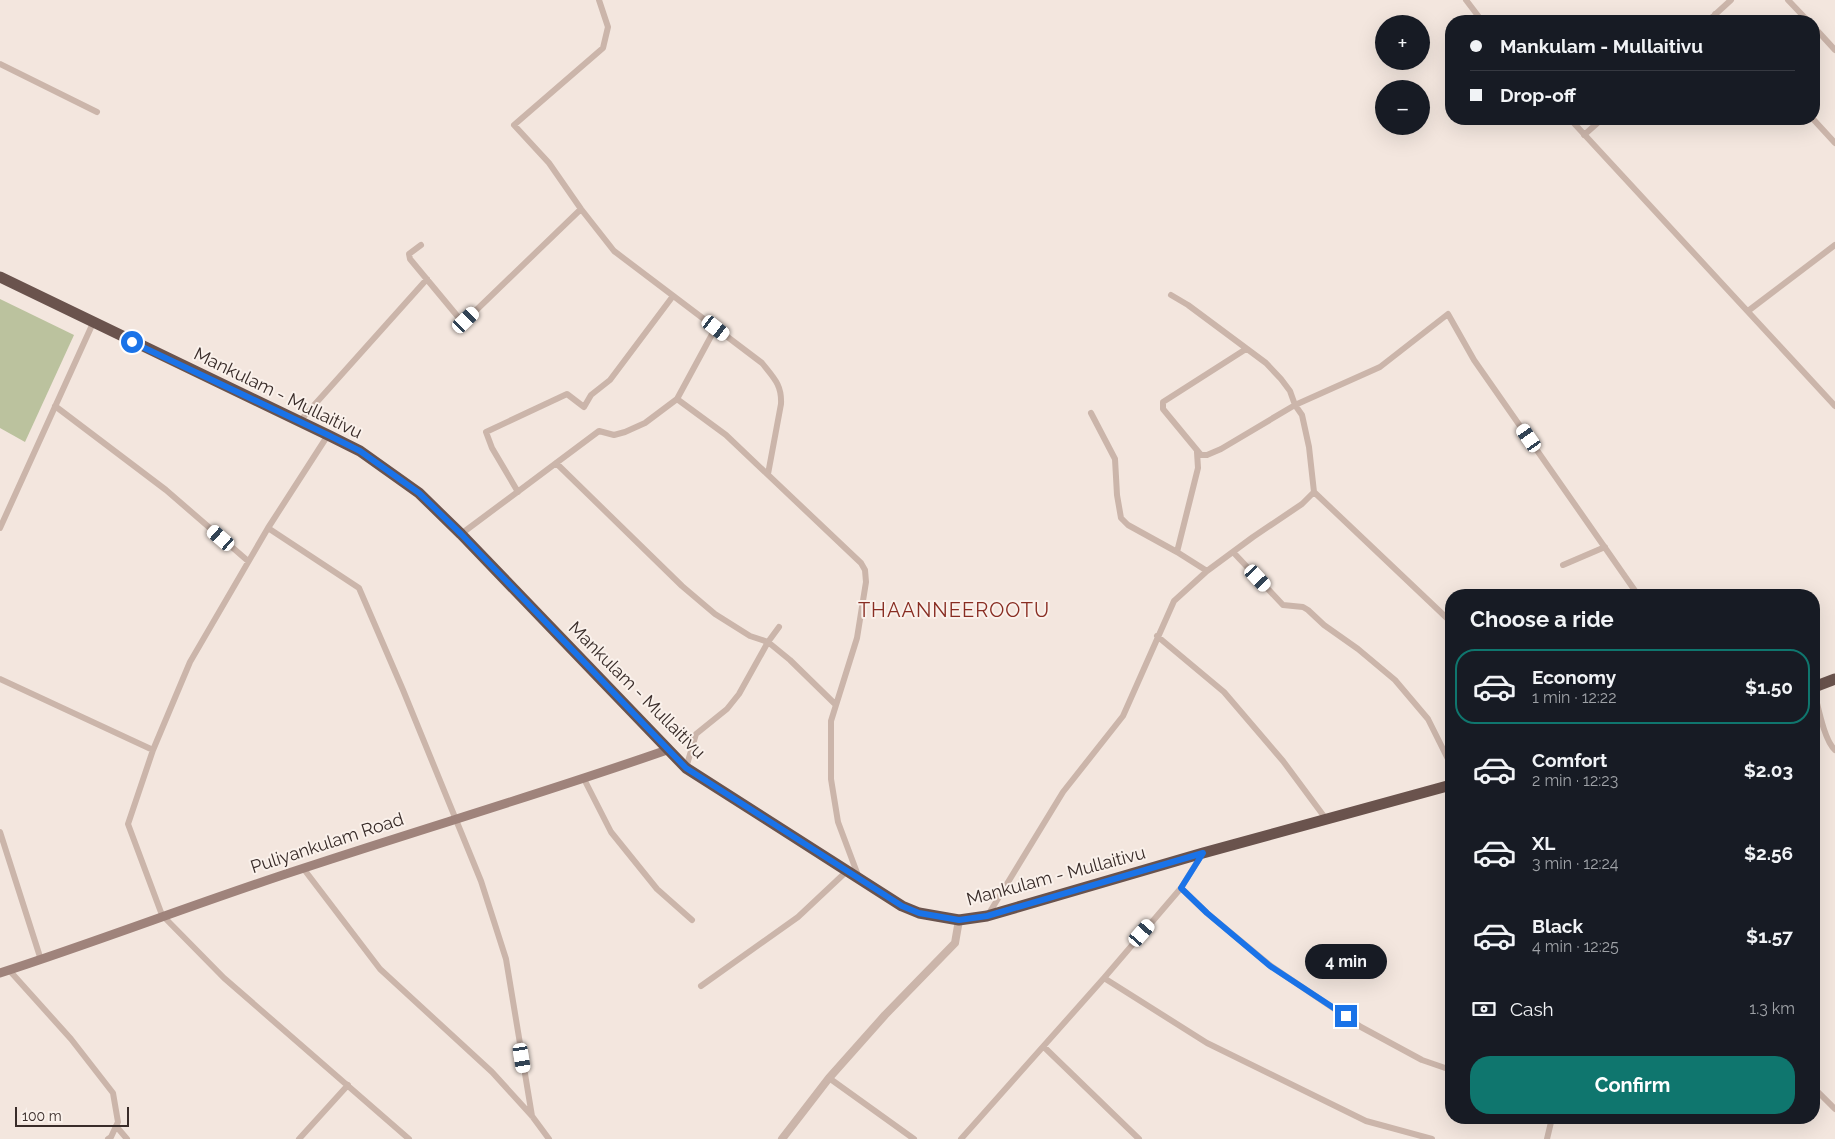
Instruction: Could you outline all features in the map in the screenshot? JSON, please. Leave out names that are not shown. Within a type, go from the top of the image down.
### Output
[{"type":"highway","name":"Mankulam - Mullaitivu","points":[[0,277],[328,435],[360,451],[384,467],[419,493],[461,534],[686,768],[902,906],[919,913],[959,920],[987,916],[1203,853],[1445,787]]},
{"type":"highway","points":[[1820,686],[1835,679]]},
{"type":"main road","name":"Puliyankulam Road","points":[[5,972],[162,915],[456,818],[584,779],[667,750]]},
{"type":"street","points":[[599,0],[608,28],[602,48],[514,125],[549,164],[614,251],[762,364],[776,380],[781,393],[781,404],[768,474]]},
{"type":"street","points":[[1466,0],[1477,15]]},
{"type":"street","points":[[1716,14],[1731,0]]},
{"type":"street","points":[[1788,0],[1802,15]]},
{"type":"street","points":[[1820,34],[1835,50]]},
{"type":"street","points":[[0,64],[97,112]]},
{"type":"street","points":[[1575,125],[1835,406]]},
{"type":"street","points":[[1584,135],[1595,125]]},
{"type":"street","points":[[1818,125],[1835,143]]},
{"type":"street","points":[[420,245],[409,254],[410,259],[459,318],[466,320],[581,209]]},
{"type":"street","points":[[1748,311],[1835,245]]},
{"type":"street","points":[[299,422],[427,278]]},
{"type":"street","points":[[1171,295],[1188,305],[1266,363],[1282,379],[1302,415],[1310,447],[1314,492],[1445,616]]},
{"type":"street","points":[[518,492],[492,448],[486,432],[567,394],[584,407],[591,395],[610,380],[673,296]]},
{"type":"street","points":[[1246,349],[1163,402],[1163,409],[1201,455],[1207,455],[1220,449],[1295,405],[1380,367],[1448,314],[1474,360],[1634,589]]},
{"type":"street","points":[[0,528],[93,322]]},
{"type":"street","points":[[461,534],[599,431],[614,435],[625,432],[645,423],[677,399],[716,328]]},
{"type":"street","points":[[677,399],[726,436],[768,474],[865,570],[866,582],[857,638],[831,721],[831,779],[838,822],[859,878]]},
{"type":"street","points":[[55,406],[166,490],[248,561]]},
{"type":"street","points":[[1091,413],[1115,459],[1117,495],[1121,518],[1128,525],[1178,552],[1207,572]]},
{"type":"street","points":[[328,435],[268,528],[190,662],[153,750],[128,824],[162,915],[224,978],[409,1139]]},
{"type":"street","points":[[1178,552],[1198,468],[1197,452]]},
{"type":"street","points":[[556,463],[688,592],[715,614],[750,636],[768,642],[790,660],[835,704]]},
{"type":"street","points":[[987,916],[1063,792],[1123,716],[1174,601],[1207,572],[1302,504],[1314,492]]},
{"type":"street","points":[[268,528],[359,588],[481,881],[506,959],[532,1116]]},
{"type":"street","points":[[1563,565],[1605,547]]},
{"type":"street","points":[[1233,552],[1283,605],[1302,607],[1308,610],[1324,625],[1358,649],[1395,680],[1428,719],[1445,753]]},
{"type":"street","points":[[686,768],[696,734],[727,709],[739,694],[768,642],[779,627]]},
{"type":"street","points":[[1157,636],[1224,692],[1282,761],[1326,819]]},
{"type":"street","points":[[0,679],[153,750]]},
{"type":"street","points":[[1820,711],[1827,737],[1835,750]]},
{"type":"street","points":[[584,779],[611,832],[657,889],[692,920]]},
{"type":"street","points":[[0,832],[41,960]]},
{"type":"street","points":[[961,1139],[1044,1047],[1181,888],[1203,853]]},
{"type":"street","points":[[303,868],[380,969],[492,1072],[532,1116],[549,1139]]},
{"type":"street","points":[[701,986],[798,917],[847,871]]},
{"type":"street","points":[[1181,888],[1207,913],[1270,966],[1361,1027],[1422,1060],[1445,1068]]},
{"type":"street","points":[[782,1139],[829,1078],[880,1021],[955,943],[959,920]]},
{"type":"street","points":[[5,972],[72,1039],[113,1093],[118,1122],[111,1137],[108,1139]]},
{"type":"street","points":[[1104,978],[1224,1052],[1366,1121],[1432,1139]]},
{"type":"street","points":[[1044,1047],[1139,1139]]},
{"type":"street","points":[[829,1078],[914,1139]]},
{"type":"street","points":[[298,1139],[348,1085]]},
{"type":"street","points":[[1820,1094],[1835,1109]]},
{"type":"street","points":[[1547,1139],[1551,1124]]},
{"type":"street","points":[[116,1126],[127,1139]]},
{"type":"green space","points":[[0,299],[74,335],[25,442],[0,428]]},
{"type":"district","name":"THAANNEEROOTU","points":[[954,610]]},
{"type":"route","points":[[132,342],[328,435],[360,451],[384,467],[419,493],[461,534],[686,768],[902,906],[919,913],[959,920],[987,916],[1203,853],[1181,888],[1207,913],[1270,966],[1346,1016]]}]
